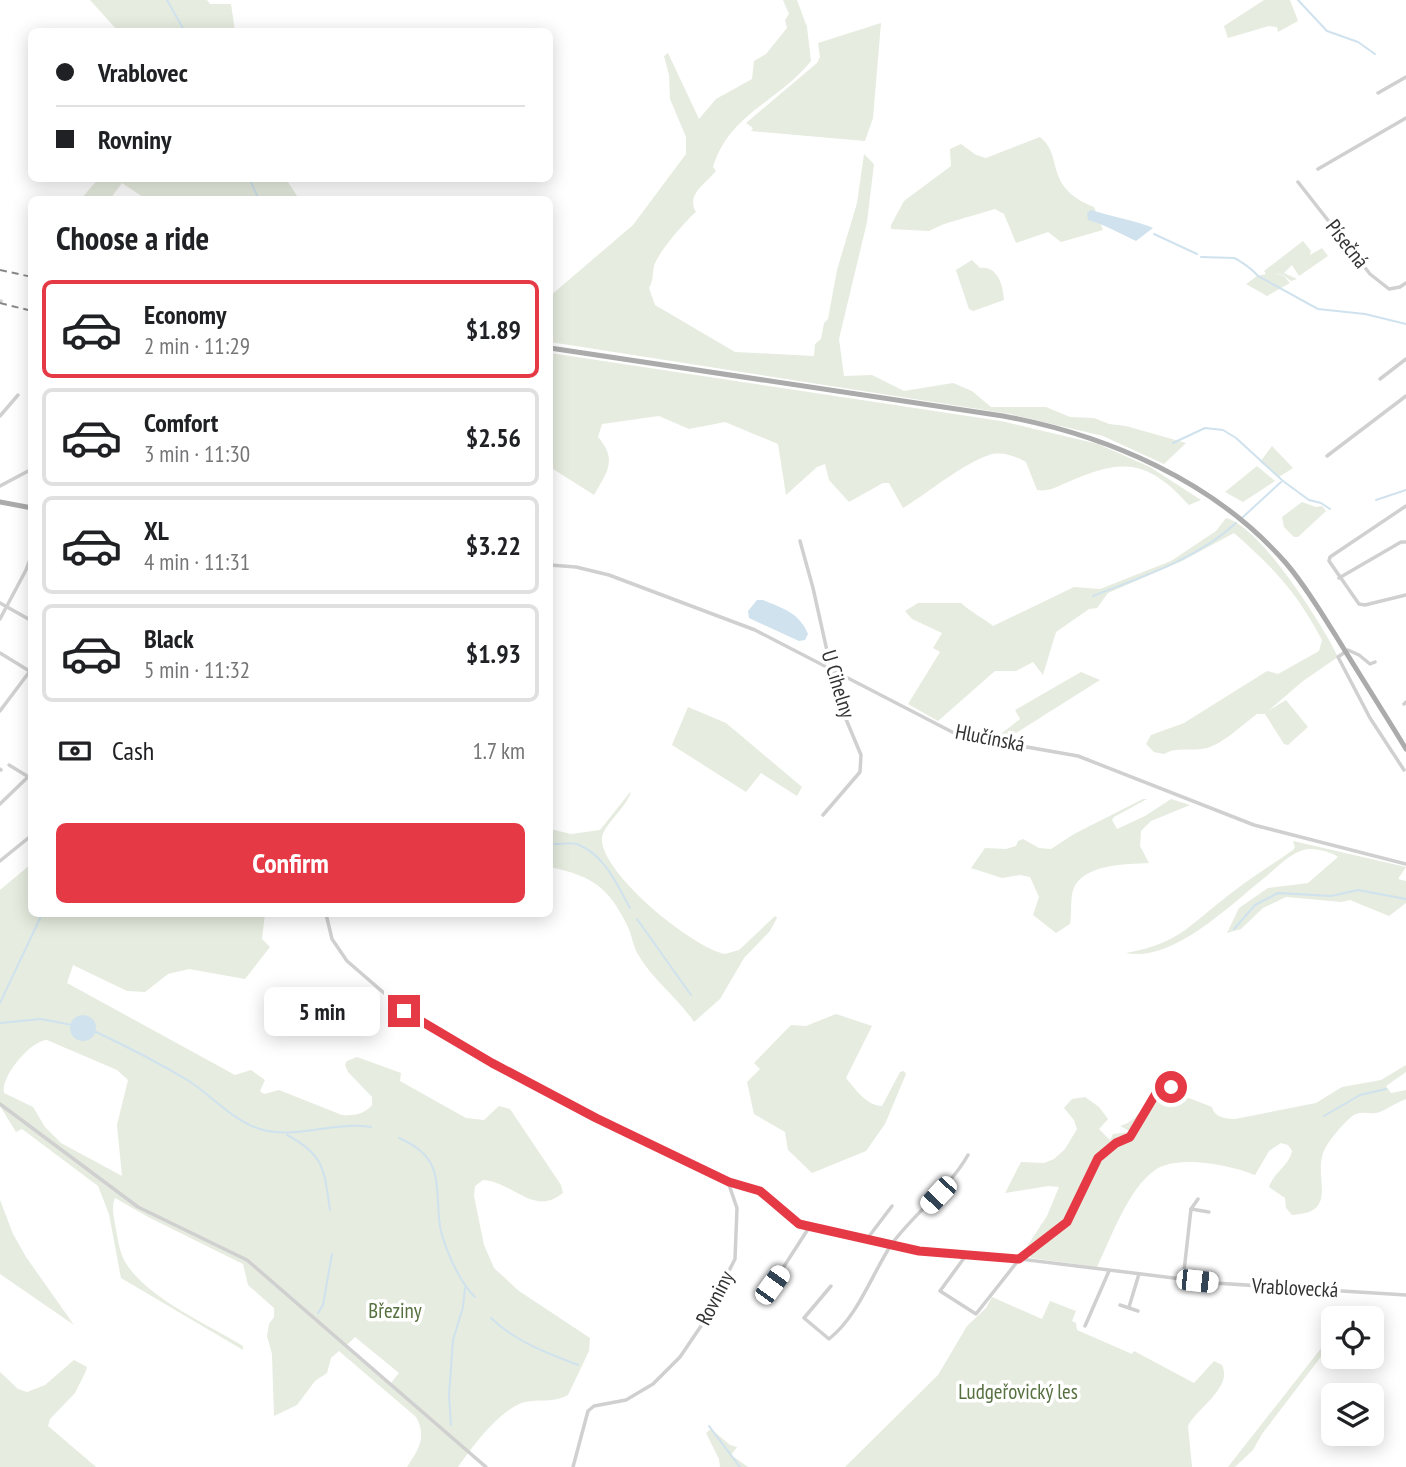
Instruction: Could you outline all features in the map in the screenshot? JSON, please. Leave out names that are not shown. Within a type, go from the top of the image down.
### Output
[{"type":"main road","points":[[553,348],[1003,416],[1069,431],[1130,454],[1183,481],[1232,513],[1276,552],[1303,586],[1406,749]]},
{"type":"main road","points":[[0,502],[28,507]]},
{"type":"street","points":[[1378,93],[1406,77]]},
{"type":"street","points":[[1318,169],[1406,118]]},
{"type":"street","name":"Písečná","points":[[1298,182],[1370,274],[1389,289],[1406,283]]},
{"type":"street","points":[[1380,379],[1406,359]]},
{"type":"street","points":[[0,416],[18,395]]},
{"type":"street","points":[[1327,456],[1406,396]]},
{"type":"street","points":[[0,486],[28,471]]},
{"type":"street","points":[[1406,506],[1330,557],[1330,566],[1359,604],[1365,605],[1406,595]]},
{"type":"street","name":"U Cihelny","points":[[800,541],[838,700],[859,745],[862,763],[860,772],[823,815]]},
{"type":"street","points":[[1339,578],[1401,542],[1406,542]]},
{"type":"street","points":[[0,619],[28,565]]},
{"type":"street","name":"Hlučínská","points":[[553,565],[594,570],[766,634],[958,735],[1078,756],[1254,825],[1406,864]]},
{"type":"street","points":[[0,603],[28,619]]},
{"type":"street","points":[[1372,663],[1354,652],[1346,652],[1338,657],[1370,718],[1404,770]]},
{"type":"street","points":[[0,653],[28,669]]},
{"type":"street","points":[[0,711],[28,675]]},
{"type":"street","points":[[9,765],[28,775]]},
{"type":"street","points":[[0,804],[28,778]]},
{"type":"street","points":[[0,860],[28,838]]},
{"type":"street","points":[[327,917],[332,939],[347,961],[413,1018],[572,1105],[729,1182]]},
{"type":"street","points":[[967,1254],[940,1291],[976,1314],[1019,1259],[1067,1222],[1098,1158],[1116,1143],[1130,1137],[1155,1095],[1171,1087]]},
{"type":"street","points":[[0,1104],[134,1205],[247,1260],[486,1467]]},
{"type":"street","points":[[831,1286],[804,1318],[829,1339],[855,1308],[892,1245],[958,1171],[968,1155]]},
{"type":"street","name":"Vrablovecká","points":[[729,1182],[760,1191],[790,1219],[810,1226],[928,1252],[1019,1259],[1183,1280],[1406,1295]]},
{"type":"street","name":"Rovniny","points":[[573,1467],[588,1411],[594,1406],[626,1399],[646,1389],[685,1350],[709,1313],[735,1259],[737,1208],[729,1182]]},
{"type":"street","points":[[1183,1280],[1191,1209],[1198,1199]]},
{"type":"street","points":[[867,1239],[892,1206]]},
{"type":"street","points":[[1191,1209],[1209,1212]]},
{"type":"street","points":[[772,1285],[810,1226]]},
{"type":"street","points":[[1085,1326],[1109,1271]]},
{"type":"street","points":[[1129,1307],[1139,1274]]},
{"type":"street","points":[[1120,1304],[1138,1311]]},
{"type":"green space","points":[[90,0],[207,0],[210,4],[231,4],[235,28],[115,28]]},
{"type":"green space","points":[[783,0],[797,0],[807,27],[811,61],[743,121],[720,149],[713,167],[716,171],[693,200],[696,212],[672,238],[656,261],[649,288],[655,305],[735,352],[814,356],[815,344],[821,339],[824,323],[828,319],[837,270],[857,203],[864,154],[874,164],[867,222],[839,339],[844,376],[872,375],[904,391],[953,383],[972,391],[991,407],[1046,407],[1070,417],[1094,418],[1186,443],[1164,464],[1103,436],[1010,414],[553,342],[553,293],[633,225],[686,154],[686,137],[670,99],[669,75],[664,56],[668,53],[699,119],[716,99],[752,79],[754,61],[766,54],[787,28],[785,20],[789,14]]},
{"type":"green space","points":[[1264,0],[1290,0],[1298,21],[1278,32],[1277,27],[1269,26],[1228,38],[1224,26]]},
{"type":"green space","points":[[881,23],[873,118],[865,141],[751,131],[753,128],[746,123],[817,63],[820,57],[818,43]]},
{"type":"green space","points":[[1040,137],[1052,153],[1057,172],[1067,190],[1094,207],[1103,230],[1061,242],[1048,232],[1016,243],[1004,214],[995,209],[929,231],[891,229],[904,201],[951,166],[950,149],[961,144],[976,155],[986,158]]},
{"type":"green space","points":[[95,182],[288,182],[297,196],[142,196],[122,183],[112,196],[84,196]]},
{"type":"green space","points":[[1303,241],[1311,251],[1310,255],[1322,248],[1328,256],[1299,276],[1292,265],[1284,273],[1297,279],[1291,281],[1283,275],[1274,273],[1284,276],[1290,283],[1267,296],[1246,284],[1257,276],[1266,274],[1264,271]]},
{"type":"green space","points":[[972,260],[980,268],[995,273],[1001,283],[1004,300],[973,311],[969,309],[956,270]]},
{"type":"green space","points":[[553,353],[1001,421],[1098,444],[1150,467],[1201,500],[1189,505],[1160,479],[1133,467],[1104,469],[1052,489],[1037,490],[1026,462],[1013,456],[998,454],[989,455],[968,465],[903,508],[889,483],[883,483],[849,502],[829,480],[825,464],[817,467],[786,495],[778,444],[725,422],[689,429],[659,416],[602,424],[598,437],[609,459],[603,479],[594,495],[553,469]]},
{"type":"green space","points":[[1272,446],[1293,468],[1279,477],[1260,462]]},
{"type":"green space","points":[[1257,466],[1275,481],[1243,502],[1225,492]]},
{"type":"green space","points":[[1302,502],[1316,507],[1322,506],[1326,511],[1298,537],[1294,537],[1284,527],[1282,517]]},
{"type":"green space","points":[[1226,518],[1240,525],[1272,557],[1305,601],[1338,657],[1303,681],[1268,711],[1286,700],[1308,727],[1288,745],[1284,744],[1265,714],[1257,714],[1226,738],[1207,748],[1174,750],[1164,754],[1154,752],[1146,744],[1151,735],[1184,723],[1267,671],[1278,674],[1319,651],[1322,640],[1294,595],[1273,570],[1234,533],[1182,561],[1108,593],[1097,608],[1089,609],[1056,632],[1043,675],[1033,662],[1016,671],[995,671],[938,721],[908,704],[940,652],[933,648],[942,633],[912,619],[905,611],[918,603],[961,603],[993,626],[1074,587],[1100,589],[1171,561],[1216,531]]},
{"type":"green space","points":[[1081,672],[1100,680],[1008,738],[997,737],[1020,719],[1015,710]]},
{"type":"green space","points":[[688,707],[726,723],[802,787],[797,796],[761,773],[746,792],[672,745]]},
{"type":"green space","points":[[631,791],[603,835],[606,855],[617,872],[652,908],[692,939],[711,949],[725,954],[739,950],[775,916],[777,918],[770,931],[744,958],[720,999],[694,1022],[645,965],[620,912],[605,892],[577,874],[553,868],[553,830],[571,834],[600,830]]},
{"type":"green space","points":[[1147,799],[1114,817],[1112,820],[1117,829],[1145,816],[1171,799],[1190,805],[1151,821],[1141,831],[1140,846],[1149,863],[1106,867],[1085,875],[1078,881],[1072,894],[1070,924],[1056,933],[1033,915],[1039,897],[1030,877],[1020,875],[1002,878],[971,868],[985,848],[1006,849],[1016,846],[1018,841],[1023,839],[1039,848],[1051,849],[1074,834]]},
{"type":"green space","points":[[1293,841],[1406,867],[1398,879],[1406,881],[1406,903],[1389,916],[1350,900],[1341,902],[1286,897],[1263,908],[1241,929],[1227,933],[1239,908],[1268,888],[1308,883],[1338,857],[1322,850],[1307,849],[1289,857],[1220,914],[1183,940],[1144,954],[1126,953],[1161,943],[1185,930],[1293,850]]},
{"type":"green space","name":"Březiny","points":[[28,867],[28,917],[265,917],[262,939],[270,947],[245,979],[189,969],[168,974],[145,992],[127,991],[73,965],[67,983],[235,1075],[251,1070],[265,1080],[260,1091],[264,1094],[279,1090],[342,1115],[363,1112],[372,1105],[372,1097],[348,1072],[345,1065],[347,1061],[357,1057],[401,1073],[400,1081],[466,1118],[484,1120],[499,1106],[510,1109],[561,1185],[563,1193],[552,1199],[533,1200],[494,1182],[483,1180],[475,1186],[474,1196],[484,1245],[494,1268],[519,1291],[590,1338],[589,1351],[568,1395],[557,1399],[525,1402],[506,1412],[488,1429],[458,1467],[407,1467],[420,1443],[421,1431],[416,1417],[339,1351],[331,1358],[327,1373],[315,1381],[297,1405],[274,1416],[272,1354],[267,1336],[269,1324],[274,1317],[274,1308],[248,1285],[243,1264],[115,1198],[113,1213],[120,1248],[137,1278],[165,1300],[243,1346],[243,1350],[121,1278],[109,1214],[98,1186],[22,1129],[16,1132],[0,1106],[0,890]],"holes":[[[47,1040],[117,1070],[128,1080],[117,1125],[122,1176],[61,1143],[45,1127],[33,1107],[4,1093],[7,1078],[18,1061],[33,1046]],[[355,1337],[399,1373],[391,1383],[347,1345]]]},
{"type":"green space","points":[[836,1014],[872,1026],[846,1078],[862,1096],[871,1103],[882,1106],[900,1072],[904,1071],[906,1074],[885,1124],[866,1151],[812,1173],[788,1150],[785,1132],[754,1114],[747,1082],[760,1069],[754,1063],[791,1025],[806,1026]]},
{"type":"green space","points":[[1406,1065],[1406,1072],[1386,1086],[1391,1093],[1406,1090],[1406,1099],[1376,1113],[1353,1116],[1328,1144],[1321,1163],[1320,1202],[1306,1213],[1292,1215],[1286,1208],[1285,1198],[1269,1187],[1292,1151],[1288,1145],[1281,1143],[1269,1151],[1255,1175],[1219,1165],[1190,1162],[1165,1165],[1155,1170],[1145,1178],[1128,1201],[1097,1267],[1031,1258],[1028,1251],[1020,1257],[1047,1216],[1059,1187],[1005,1193],[1021,1162],[1044,1163],[1054,1159],[1065,1149],[1077,1129],[1074,1120],[1064,1108],[1072,1099],[1085,1097],[1099,1107],[1108,1119],[1099,1129],[1110,1140],[1113,1134],[1131,1132],[1120,1126],[1135,1118],[1158,1092],[1173,1083],[1181,1095],[1212,1107],[1220,1117],[1235,1119],[1316,1103],[1342,1087],[1381,1080]]},
{"type":"green space","points":[[0,1200],[13,1234],[26,1257],[74,1325],[0,1274]]},
{"type":"green space","name":"Ludgeřovický les","points":[[992,1297],[1042,1319],[1050,1301],[1076,1311],[1072,1321],[1076,1323],[1077,1330],[1132,1354],[1134,1351],[1194,1383],[1214,1361],[1222,1365],[1223,1382],[1188,1426],[1192,1467],[845,1467],[938,1375],[967,1326],[986,1308]]},
{"type":"green space","points":[[1321,1348],[1321,1357],[1262,1434],[1253,1450],[1235,1467],[1228,1467]]},
{"type":"green space","points":[[74,1360],[87,1367],[86,1371],[75,1393],[50,1419],[48,1426],[96,1467],[0,1467],[0,1372],[18,1389],[27,1392],[45,1385]]},
{"type":"green space","points":[[711,1429],[730,1445],[737,1447],[731,1455],[748,1467],[720,1467],[719,1459],[706,1433]]},
{"type":"water","points":[[1091,210],[1153,228],[1136,241],[1088,220],[1087,213]]},
{"type":"water","points":[[757,600],[763,600],[795,616],[808,634],[805,640],[799,641],[749,618],[748,611]]},
{"type":"water","points":[[83,1015],[92,1019],[96,1028],[92,1037],[83,1041],[74,1037],[70,1028],[74,1019]]},
{"type":"waterway","points":[[167,0],[183,28]]},
{"type":"waterway","points":[[1298,0],[1327,31],[1358,42],[1375,54]]},
{"type":"waterway","points":[[251,182],[257,196]]},
{"type":"waterway","points":[[1154,234],[1197,254]]},
{"type":"waterway","points":[[1201,257],[1234,258],[1258,276],[1318,309],[1365,314],[1406,324]]},
{"type":"waterway","points":[[1173,443],[1205,428],[1223,430],[1236,438],[1283,481],[1309,500],[1330,509]]},
{"type":"waterway","points":[[1243,517],[1281,482]]},
{"type":"waterway","points":[[1376,500],[1406,490]]},
{"type":"waterway","points":[[1093,596],[1187,557],[1221,536],[1236,523]]},
{"type":"waterway","points":[[553,844],[577,844],[595,855],[609,872],[630,908]]},
{"type":"waterway","points":[[1234,929],[1255,905],[1278,893],[1331,896],[1358,890],[1406,899]]},
{"type":"waterway","points":[[0,1003],[41,917]]},
{"type":"waterway","points":[[637,919],[691,995]]},
{"type":"waterway","points":[[0,1023],[41,1019],[72,1025]]},
{"type":"waterway","points":[[94,1031],[189,1081],[232,1114],[260,1129],[300,1132],[342,1126],[371,1127]]},
{"type":"waterway","points":[[1324,1116],[1360,1095],[1386,1089]]},
{"type":"waterway","points":[[287,1135],[300,1142],[316,1157],[324,1174],[330,1210]]},
{"type":"waterway","points":[[399,1138],[423,1153],[434,1170],[443,1238],[457,1271],[475,1297]]},
{"type":"waterway","points":[[318,1313],[323,1305],[332,1254]]},
{"type":"waterway","points":[[451,1425],[449,1395],[453,1340],[463,1307],[465,1288]]},
{"type":"waterway","points":[[491,1318],[521,1340],[578,1365]]},
{"type":"waterway","points":[[709,1426],[740,1467]]},
{"type":"railway","points":[[0,270],[28,276]]},
{"type":"railway","points":[[0,303],[28,310]]},
{"type":"route","points":[[404,1011],[492,1063],[596,1118],[729,1182],[760,1191],[785,1215],[799,1224],[928,1252],[1019,1259],[1067,1222],[1101,1154],[1130,1137],[1140,1115],[1155,1095],[1171,1087]]}]
